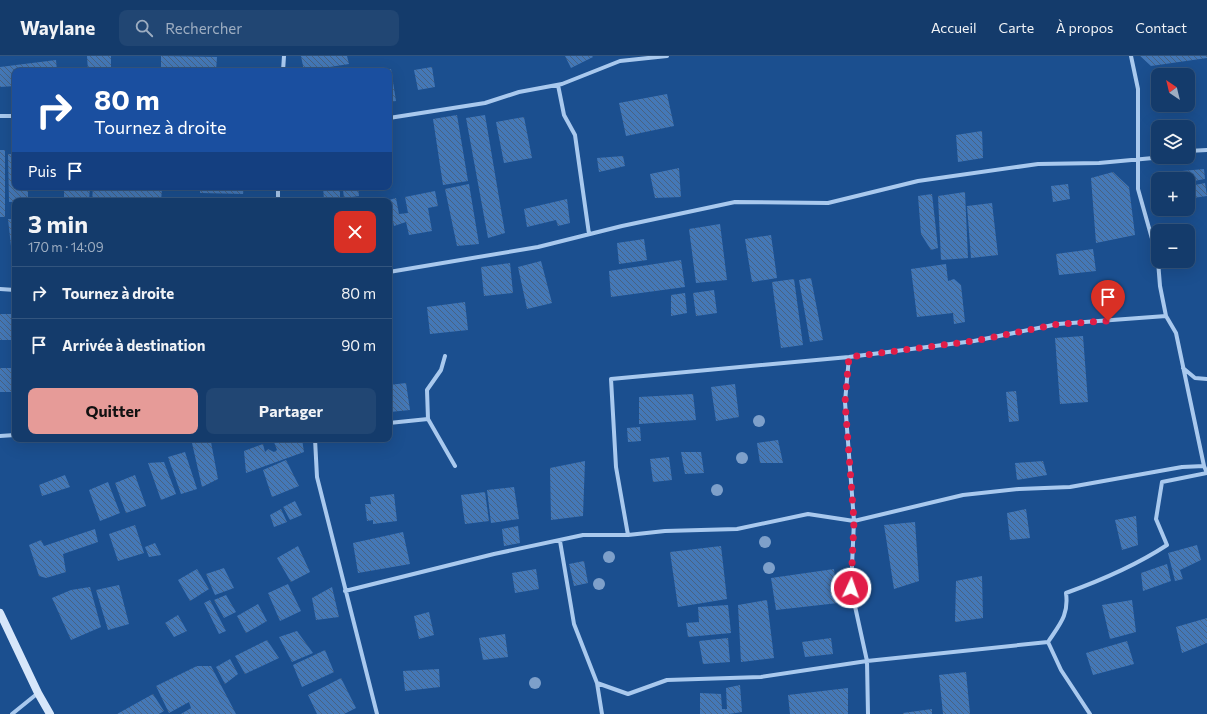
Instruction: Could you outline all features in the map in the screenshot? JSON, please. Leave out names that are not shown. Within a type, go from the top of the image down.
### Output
[{"type":"main road","points":[[0,613],[38,693],[50,714]]},
{"type":"street","points":[[283,68],[284,56]]},
{"type":"street","points":[[392,118],[486,103],[518,92],[558,85],[620,61],[667,56]]},
{"type":"street","points":[[1131,56],[1138,89],[1138,189],[1151,235]]},
{"type":"street","points":[[558,85],[564,115],[575,135],[589,234]]},
{"type":"street","points":[[0,116],[12,116]]},
{"type":"street","points":[[1195,151],[1207,150]]},
{"type":"street","points":[[392,272],[538,248],[589,234],[735,202],[828,203],[918,181],[1038,164],[1099,163],[1151,158]]},
{"type":"street","points":[[597,683],[628,694],[667,680],[761,676],[867,661],[1048,642],[1063,620],[1068,606],[1066,593],[1106,579],[1142,561],[1167,545],[1156,519],[1162,482],[1207,473],[1204,466],[1176,333],[1166,316],[1160,286],[1159,268]]},
{"type":"street","points":[[0,289],[12,290]]},
{"type":"street","points":[[628,535],[616,467],[611,379],[849,357],[974,341],[1058,324],[1166,316]]},
{"type":"street","points":[[444,356],[441,370],[427,390],[428,419],[455,466]]},
{"type":"street","points":[[849,357],[845,402],[854,521],[851,588],[867,661],[868,714]]},
{"type":"street","points":[[1183,367],[1195,378],[1207,379]]},
{"type":"street","points":[[392,423],[428,419]]},
{"type":"street","points":[[0,436],[12,435]]},
{"type":"street","points":[[314,442],[317,477],[377,714]]},
{"type":"street","points":[[345,591],[494,554],[583,535],[628,535],[665,531],[737,529],[808,514],[854,521],[963,496],[1019,489],[1070,487],[1182,466],[1204,466]]},
{"type":"street","points":[[560,541],[574,624],[597,683],[602,714]]},
{"type":"street","points":[[1048,642],[1061,670],[1090,714]]},
{"type":"street","points":[[12,714],[38,693]]},
{"type":"building","points":[[87,56],[111,56],[111,68],[88,68]]},
{"type":"building","points":[[161,56],[217,57],[216,68],[161,68]]},
{"type":"building","points":[[301,56],[347,56],[349,64],[323,68],[303,68]]},
{"type":"building","points":[[565,56],[592,56],[593,57],[571,68]]},
{"type":"building","points":[[1140,56],[1207,56],[1207,58],[1151,66]]},
{"type":"building","points":[[56,60],[57,68],[12,68],[12,86],[0,87],[0,67]]},
{"type":"building","points":[[432,67],[435,87],[418,90],[414,70]]},
{"type":"building","points":[[392,75],[396,101],[392,102]]},
{"type":"building","points":[[667,94],[674,126],[626,136],[619,103]]},
{"type":"building","points":[[457,115],[468,181],[443,185],[433,119]]},
{"type":"building","points":[[485,115],[505,233],[488,238],[466,118]]},
{"type":"building","points":[[524,117],[532,158],[504,163],[496,122]]},
{"type":"building","points":[[982,131],[983,158],[958,162],[956,135]]},
{"type":"building","points":[[0,150],[5,150],[5,217],[0,217]]},
{"type":"building","points":[[8,154],[12,154],[12,190],[28,190],[28,198],[12,198],[12,202],[9,202]]},
{"type":"building","points":[[623,156],[625,166],[599,172],[597,158]]},
{"type":"building","points":[[679,168],[681,197],[655,198],[650,174]]},
{"type":"building","points":[[1204,169],[1205,179],[1195,181],[1195,172],[1171,172]]},
{"type":"building","points":[[1113,172],[1129,187],[1135,235],[1096,243],[1091,178]]},
{"type":"building","points":[[1205,183],[1207,196],[1195,198],[1195,185]]},
{"type":"building","points":[[469,184],[479,244],[457,246],[445,189]]},
{"type":"building","points":[[1068,184],[1070,199],[1053,202],[1051,186]]},
{"type":"building","points":[[64,190],[90,190],[89,198],[64,198]]},
{"type":"building","points":[[93,190],[162,190],[161,198],[92,198]]},
{"type":"building","points":[[200,190],[244,190],[243,194],[200,193]]},
{"type":"building","points":[[323,190],[340,190],[340,198],[324,198]]},
{"type":"building","points":[[343,190],[358,190],[359,196],[344,198]]},
{"type":"building","points":[[435,191],[438,206],[428,208],[432,231],[409,235],[406,222],[394,226],[392,216],[392,199],[396,198],[399,214],[408,213],[405,197]]},
{"type":"building","points":[[965,192],[968,258],[941,260],[938,196]]},
{"type":"building","points":[[932,194],[938,248],[931,250],[921,234],[918,196]]},
{"type":"building","points":[[567,199],[570,223],[558,226],[556,220],[527,227],[524,209]]},
{"type":"building","points":[[992,203],[998,255],[971,258],[967,206]]},
{"type":"building","points":[[8,219],[12,219],[11,246]]},
{"type":"building","points":[[720,224],[727,280],[696,283],[689,229]]},
{"type":"building","points":[[771,235],[777,278],[752,282],[745,239]]},
{"type":"building","points":[[644,239],[647,260],[619,264],[617,243]]},
{"type":"building","points":[[1093,249],[1096,271],[1059,275],[1056,254]]},
{"type":"building","points":[[681,260],[685,287],[611,297],[609,271]]},
{"type":"building","points":[[541,261],[552,303],[527,309],[518,267]]},
{"type":"building","points":[[510,263],[513,293],[484,296],[481,267]]},
{"type":"building","points":[[946,264],[948,281],[954,279],[961,285],[965,322],[954,324],[953,313],[917,317],[911,269]]},
{"type":"building","points":[[811,278],[823,340],[810,342],[799,280]]},
{"type":"building","points":[[794,279],[803,345],[781,348],[772,282]]},
{"type":"building","points":[[714,290],[717,313],[696,316],[693,293]]},
{"type":"building","points":[[685,293],[687,313],[671,316],[671,295]]},
{"type":"building","points":[[465,302],[468,330],[430,334],[427,307]]},
{"type":"building","points":[[0,314],[12,314],[12,340],[0,340]]},
{"type":"building","points":[[1083,336],[1088,402],[1060,404],[1055,338]]},
{"type":"building","points":[[0,368],[12,368],[12,392],[0,392]]},
{"type":"building","points":[[406,383],[410,410],[392,412],[392,385]]},
{"type":"building","points":[[735,384],[739,417],[716,421],[711,387]]},
{"type":"building","points":[[1016,391],[1019,421],[1009,422],[1006,392]]},
{"type":"building","points":[[693,394],[696,420],[639,424],[639,397]]},
{"type":"building","points":[[640,427],[641,441],[628,442],[627,428]]},
{"type":"building","points":[[778,440],[783,463],[760,463],[757,443]]},
{"type":"building","points":[[211,442],[218,479],[202,487],[192,443]]},
{"type":"building","points":[[274,442],[302,442],[304,452],[246,473],[244,451],[263,444],[265,452],[268,449],[274,452],[277,450]]},
{"type":"building","points":[[185,452],[197,489],[181,494],[168,457]]},
{"type":"building","points":[[681,452],[701,452],[704,473],[685,474]]},
{"type":"building","points":[[669,457],[672,480],[653,482],[650,459]]},
{"type":"building","points":[[286,460],[299,486],[272,497],[263,470]]},
{"type":"building","points":[[585,461],[583,516],[551,520],[550,468]]},
{"type":"building","points":[[1043,461],[1047,475],[1017,480],[1015,463]]},
{"type":"building","points":[[164,462],[176,494],[161,500],[148,463]]},
{"type":"building","points":[[65,475],[70,487],[42,496],[39,485]]},
{"type":"building","points":[[135,475],[146,506],[126,513],[115,483]]},
{"type":"building","points":[[108,482],[120,513],[100,521],[89,490]]},
{"type":"building","points":[[514,487],[519,519],[491,523],[487,490]]},
{"type":"building","points":[[485,492],[489,521],[465,524],[461,495]]},
{"type":"building","points":[[394,494],[397,521],[373,524],[373,520],[367,521],[365,504],[371,504],[370,497]]},
{"type":"building","points":[[295,501],[302,515],[290,520],[283,507]]},
{"type":"building","points":[[281,509],[287,522],[274,527],[270,515]]},
{"type":"building","points":[[1026,509],[1030,538],[1010,540],[1007,513]]},
{"type":"building","points":[[1136,516],[1138,545],[1122,550],[1115,520]]},
{"type":"building","points":[[915,522],[919,581],[894,589],[884,525]]},
{"type":"building","points":[[135,525],[144,553],[118,561],[109,534]]},
{"type":"building","points":[[518,526],[520,543],[504,546],[502,529]]},
{"type":"building","points":[[95,529],[98,542],[63,554],[66,572],[46,578],[39,576],[29,545],[41,540],[44,546]]},
{"type":"building","points":[[403,532],[410,564],[358,573],[353,543]]},
{"type":"building","points":[[155,543],[161,555],[149,557],[145,547]]},
{"type":"building","points":[[1197,545],[1201,560],[1180,570],[1183,579],[1175,581],[1168,553]]},
{"type":"building","points":[[298,546],[310,572],[291,582],[277,558]]},
{"type":"building","points":[[721,546],[727,599],[678,607],[670,552]]},
{"type":"building","points":[[584,561],[588,583],[574,586],[569,564]]},
{"type":"building","points":[[1167,564],[1171,581],[1143,591],[1141,573]]},
{"type":"building","points":[[224,568],[234,588],[215,595],[206,574]]},
{"type":"building","points":[[197,569],[209,589],[190,601],[178,580]]},
{"type":"building","points":[[536,569],[539,589],[515,593],[512,573]]},
{"type":"building","points":[[834,569],[838,603],[776,610],[771,578]]},
{"type":"building","points":[[982,576],[983,618],[955,622],[956,581]]},
{"type":"building","points":[[288,584],[301,611],[280,621],[268,593]]},
{"type":"building","points":[[119,585],[129,624],[108,630],[96,590]]},
{"type":"building","points":[[90,587],[101,627],[71,640],[52,598],[71,590]]},
{"type":"building","points":[[332,587],[339,617],[316,620],[312,598]]},
{"type":"building","points":[[226,595],[236,612],[224,618],[214,600]]},
{"type":"building","points":[[210,600],[226,631],[219,634],[204,603]]},
{"type":"building","points":[[767,600],[774,658],[741,662],[738,605]]},
{"type":"building","points":[[1132,600],[1136,632],[1110,639],[1102,605]]},
{"type":"building","points":[[258,604],[267,621],[246,633],[237,616]]},
{"type":"building","points":[[728,605],[731,633],[688,637],[686,623],[699,622],[698,607]]},
{"type":"building","points":[[429,612],[434,635],[419,639],[414,616]]},
{"type":"building","points":[[178,615],[187,631],[174,637],[165,623]]},
{"type":"building","points":[[1207,618],[1207,643],[1182,653],[1176,627]]},
{"type":"building","points":[[297,631],[313,653],[292,662],[279,637]]},
{"type":"building","points":[[505,634],[508,657],[483,660],[479,638]]},
{"type":"building","points":[[728,638],[730,662],[703,664],[699,641]]},
{"type":"building","points":[[831,638],[833,654],[805,657],[802,642]]},
{"type":"building","points":[[267,640],[279,658],[245,674],[235,656]]},
{"type":"building","points":[[1127,641],[1134,664],[1093,675],[1086,653]]},
{"type":"building","points":[[325,650],[334,672],[302,687],[293,665]]},
{"type":"building","points":[[230,659],[238,674],[225,684],[216,667]]},
{"type":"building","points":[[197,666],[211,666],[236,714],[181,714],[191,708],[189,702],[169,713],[156,686]]},
{"type":"building","points":[[439,669],[440,687],[405,691],[403,671]]},
{"type":"building","points":[[966,672],[970,714],[943,714],[939,675]]},
{"type":"building","points":[[341,678],[356,708],[344,714],[317,714],[308,695]]},
{"type":"building","points":[[740,685],[742,712],[729,714],[700,714],[700,693],[721,694],[722,709],[727,709],[726,688]]},
{"type":"building","points":[[848,688],[848,714],[790,714],[788,695]]},
{"type":"building","points":[[153,694],[164,711],[159,714],[117,714]]},
{"type":"building","points":[[932,709],[932,714],[903,714],[903,713]]},
{"type":"route","points":[[851,588],[854,521],[846,436],[845,402],[849,357],[892,350],[974,341],[1058,324],[1108,321]]}]
